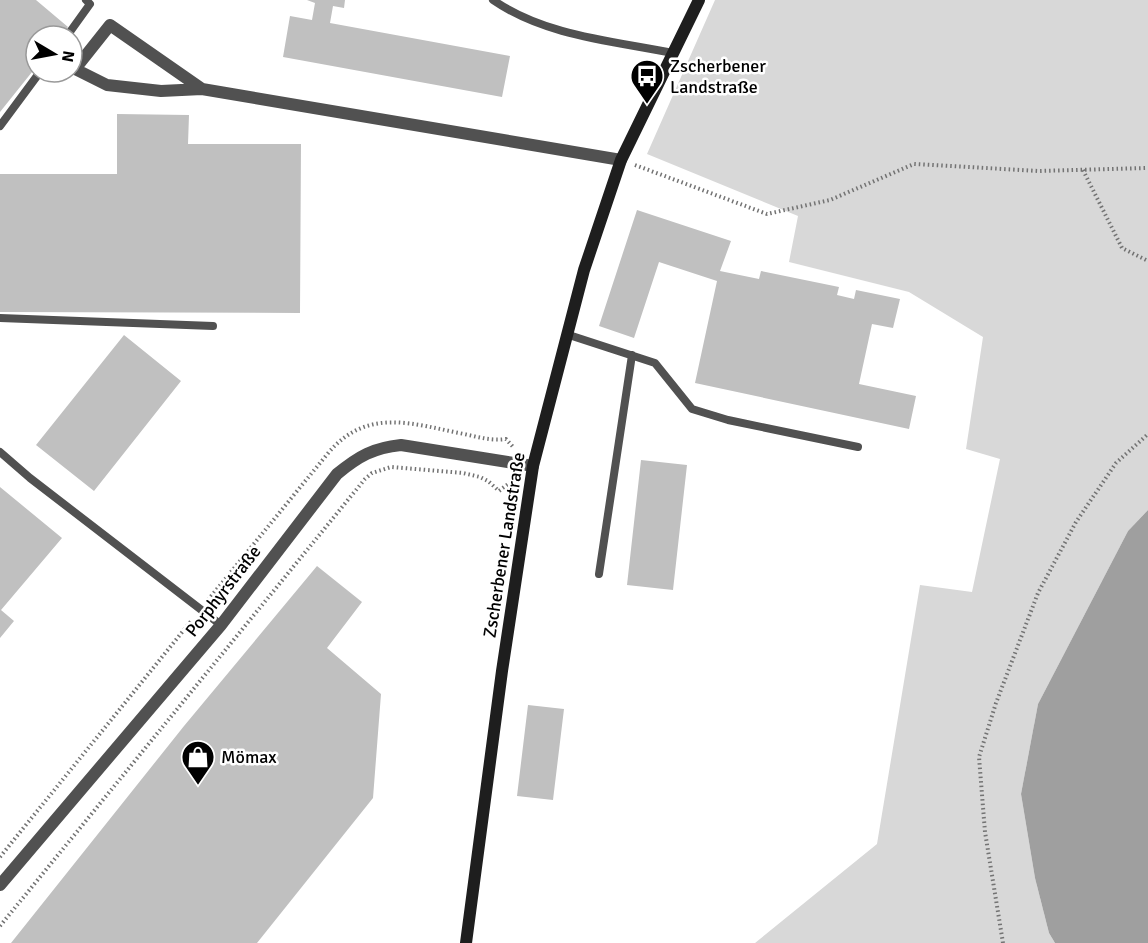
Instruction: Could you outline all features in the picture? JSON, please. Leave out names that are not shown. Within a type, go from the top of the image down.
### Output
[{"type":"street","name":"Zscherbener Landstraße","points":[[466,943],[502,670],[533,466],[569,335],[584,270],[621,160],[699,0]]},
{"type":"street","points":[[84,56],[110,25],[202,88]]},
{"type":"street","points":[[84,73],[107,85],[161,91],[202,88],[621,160]]},
{"type":"street","name":"Porphyrstraße","points":[[0,885],[221,625],[337,474],[356,458],[379,447],[401,445],[533,466]]},
{"type":"lane","points":[[76,24],[90,4],[86,0]]},
{"type":"lane","points":[[494,0],[510,12],[541,26],[673,53]]},
{"type":"lane","points":[[0,126],[31,84]]},
{"type":"lane","points":[[0,318],[213,326]]},
{"type":"lane","points":[[569,335],[655,363],[692,409],[728,420],[858,447]]},
{"type":"lane","points":[[599,574],[632,355]]},
{"type":"lane","points":[[0,452],[30,478],[221,625]]},
{"type":"path","points":[[621,160],[766,214],[830,200],[914,164],[1039,171],[1148,168]]},
{"type":"path","points":[[1083,170],[1122,248],[1148,261]]},
{"type":"path","points":[[1003,943],[985,832],[979,757],[996,703],[1044,583],[1076,522],[1116,463],[1148,434]]},
{"type":"path","points":[[0,926],[364,479],[380,469],[406,467],[480,477],[488,480],[499,491],[533,466]]},
{"type":"shaded area","points":[[715,0],[1148,0],[1148,510],[1128,531],[1038,704],[1021,794],[1035,878],[1049,933],[1055,943],[755,943],[877,844],[920,585],[972,592],[1000,459],[966,449],[983,337],[909,292],[789,262],[798,216],[647,154]]},
{"type":"shaded area","points":[[1148,510],[1148,943],[1055,943],[1049,933],[1035,878],[1021,794],[1038,704],[1128,531]]},
{"type":"building","points":[[0,0],[36,0],[64,24],[24,24],[24,82],[0,112]]},
{"type":"building","points":[[307,0],[345,0],[344,8],[333,6],[330,23],[510,56],[502,97],[283,57],[290,16],[312,20],[315,3]]},
{"type":"building","points":[[117,114],[189,115],[188,144],[301,144],[300,313],[0,312],[0,174],[117,174]]},
{"type":"building","points":[[637,210],[731,241],[720,271],[759,279],[761,271],[839,287],[837,295],[854,299],[856,290],[900,299],[893,328],[872,324],[859,384],[916,396],[909,429],[695,383],[717,281],[659,262],[634,338],[599,326]]},
{"type":"building","points":[[124,335],[181,381],[94,491],[36,445]]},
{"type":"building","points":[[641,460],[687,465],[673,590],[627,585]]},
{"type":"building","points":[[0,487],[62,538],[1,610],[14,621],[0,638]]},
{"type":"building","points":[[317,566],[362,602],[327,648],[381,694],[373,798],[257,943],[11,943],[184,726]]},
{"type":"building","points":[[528,705],[564,709],[553,800],[517,796]]},
{"type":"place","name":"Zscherbener Landstraße","points":[[647,105]]},
{"type":"place","name":"Mömax","points":[[198,786]]}]
